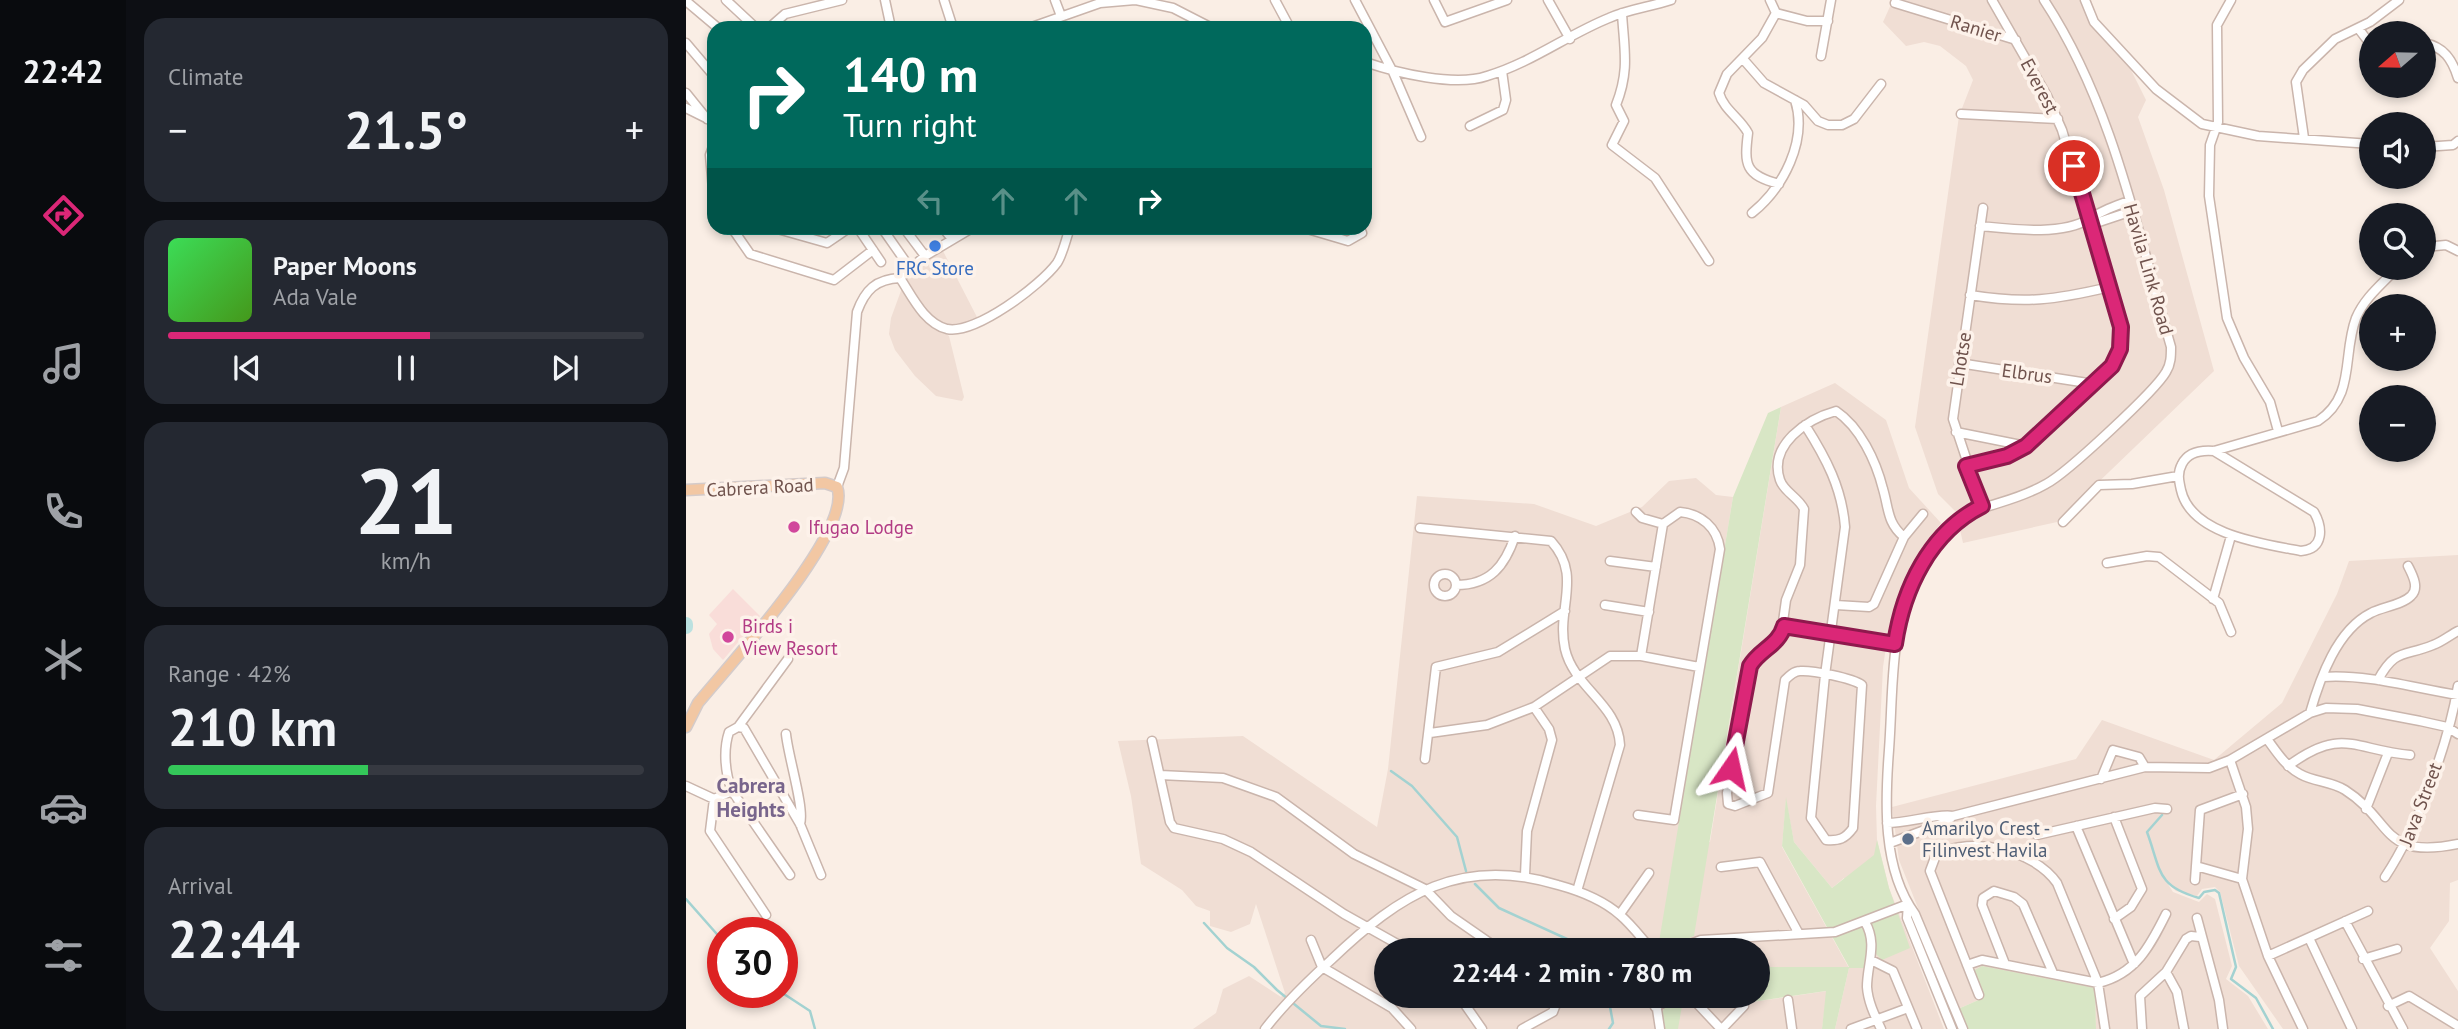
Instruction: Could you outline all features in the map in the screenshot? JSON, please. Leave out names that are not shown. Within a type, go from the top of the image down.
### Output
[{"type":"main road","name":"Cabrera Road","points":[[686,490],[825,484],[837,487],[841,497],[827,537],[806,570],[698,703],[686,727]]},
{"type":"street","points":[[726,0],[748,21]]},
{"type":"street","points":[[781,21],[785,13],[842,0]]},
{"type":"street","points":[[885,0],[890,21]]},
{"type":"street","points":[[944,0],[951,21]]},
{"type":"street","points":[[1055,0],[1061,16]]},
{"type":"street","points":[[1052,21],[1100,3],[1135,0],[1173,8],[1198,21]]},
{"type":"street","points":[[1286,21],[1278,4],[1288,0]]},
{"type":"street","points":[[1355,0],[1366,21]]},
{"type":"street","points":[[1434,0],[1446,22],[1507,0]]},
{"type":"street","points":[[1548,0],[1570,39]]},
{"type":"street","points":[[1372,64],[1394,72],[1460,79],[1484,78],[1622,13],[1671,0]]},
{"type":"street","points":[[1770,0],[1776,13]]},
{"type":"street","points":[[1821,56],[1831,0]]},
{"type":"street","name":"Everest","points":[[1966,466],[2007,456],[2026,446],[2112,366],[2120,349],[2121,327],[2058,119],[1992,0]]},
{"type":"street","name":"Havila Link Road","points":[[1908,904],[1890,843],[1886,779],[1895,644],[1906,599],[1927,556],[1953,525],[1982,506],[2029,493],[2049,483],[2142,399],[2166,372],[2171,347],[2129,201],[2094,96],[2061,26],[2044,0]]},
{"type":"street","points":[[2085,0],[2094,22],[2155,89],[2189,118],[2215,129],[2258,136],[2359,143]]},
{"type":"street","points":[[2231,0],[2217,25],[2218,122],[2210,145],[2209,196],[2227,318],[2244,358],[2270,402],[2278,431]]},
{"type":"street","points":[[2304,138],[2297,82],[2303,70],[2335,38],[2358,28],[2399,0]]},
{"type":"street","points":[[686,1],[710,21]]},
{"type":"street","name":"Ranier","points":[[1902,3],[2016,40]]},
{"type":"street","points":[[1622,13],[1625,84],[1616,105],[1624,121],[1612,145],[1655,178],[1680,221],[1709,261]]},
{"type":"street","points":[[1776,13],[1807,21],[1829,21]]},
{"type":"street","points":[[1776,13],[1762,38],[1727,74],[1719,93],[1721,102],[1740,119],[1748,133],[1744,154],[1750,170],[1779,184]]},
{"type":"street","points":[[1372,31],[1394,72],[1421,137]]},
{"type":"street","points":[[686,43],[707,68]]},
{"type":"street","points":[[2436,46],[2454,58],[2458,79]]},
{"type":"street","points":[[1742,59],[1764,83],[1795,100],[1818,121],[1842,125],[1854,119],[1881,84]]},
{"type":"street","points":[[1470,126],[1503,110],[1506,100],[1502,71]]},
{"type":"street","points":[[686,93],[707,117]]},
{"type":"street","points":[[1752,213],[1766,201],[1789,166],[1798,117],[1795,100]]},
{"type":"street","points":[[686,108],[707,118]]},
{"type":"street","points":[[1961,114],[1970,118],[2058,119]]},
{"type":"street","points":[[2436,146],[2453,145],[2458,141]]},
{"type":"street","points":[[2089,219],[2096,212],[2129,201]]},
{"type":"street","name":"Lhotse","points":[[1982,506],[1956,432],[1953,406],[1983,208]]},
{"type":"street","points":[[1980,226],[2040,231],[2089,219],[2099,222],[2132,211]]},
{"type":"street","points":[[737,235],[750,254],[834,280],[873,250]]},
{"type":"street","points":[[799,235],[827,243],[839,235]]},
{"type":"street","points":[[863,235],[881,262]]},
{"type":"street","points":[[887,235],[910,268]]},
{"type":"street","points":[[909,235],[925,256]]},
{"type":"street","points":[[948,235],[951,239]]},
{"type":"street","points":[[837,487],[845,455],[857,312],[868,290],[876,283],[900,278],[925,256],[959,235]]},
{"type":"street","points":[[900,278],[930,320],[948,329],[968,328],[995,316],[1057,263],[1067,235]]},
{"type":"street","points":[[1328,235],[1348,241],[1358,235]]},
{"type":"street","points":[[2436,246],[2446,245],[2458,251]]},
{"type":"street","points":[[2214,451],[2314,512],[2321,526],[2319,542],[2310,550],[2231,536],[2190,510],[2178,476],[2186,457],[2203,450],[2214,451],[2318,421],[2332,412],[2342,393],[2355,321],[2364,302],[2385,280]]},
{"type":"street","points":[[1970,295],[2012,302],[2054,300],[2110,287]]},
{"type":"street","name":"Elbrus","points":[[1959,363],[2094,384]]},
{"type":"street","points":[[1805,425],[1823,453],[1844,506],[1845,527],[1825,675],[1811,818],[1826,840],[1837,841],[1847,837],[1853,828],[1861,685],[1854,679],[1825,675],[1798,670],[1785,680],[1768,793],[1735,806],[1728,804],[1727,793],[1750,666],[1754,659],[1781,636],[1786,600],[1800,565],[1804,509],[1780,479],[1779,466],[1785,443],[1805,425],[1836,411],[1846,418],[1871,457],[1892,527],[1904,537]]},
{"type":"street","points":[[1956,432],[2026,446]]},
{"type":"street","points":[[2063,522],[2099,485],[2132,484],[2178,476]]},
{"type":"street","points":[[1636,512],[1642,518],[1663,524]]},
{"type":"street","points":[[1638,815],[1674,820],[1720,549],[1713,529],[1692,513],[1680,512],[1663,524],[1641,656]]},
{"type":"street","points":[[1836,605],[1869,607],[1874,604],[1904,537],[1923,514]]},
{"type":"street","points":[[1420,528],[1551,541],[1567,563],[1566,649],[1579,678],[1617,723],[1620,745],[1577,891]]},
{"type":"street","points":[[1456,585],[1478,583],[1491,576],[1509,554],[1515,536]]},
{"type":"street","points":[[2213,599],[2231,536]]},
{"type":"street","points":[[2107,563],[2147,555],[2159,557],[2223,609],[2231,632]]},
{"type":"street","points":[[1609,561],[1656,567]]},
{"type":"street","points":[[2310,713],[2323,677],[2351,627],[2369,613],[2411,597],[2414,578],[2408,566]]},
{"type":"street","points":[[1605,605],[1649,612]]},
{"type":"street","points":[[1425,759],[1436,667],[1498,652],[1565,611]]},
{"type":"street","points":[[1784,626],[1895,644]]},
{"type":"street","points":[[2378,680],[2387,663],[2396,656],[2437,644],[2458,631]]},
{"type":"street","points":[[1430,733],[1487,725],[1534,707],[1610,656],[1641,656],[1699,667]]},
{"type":"street","points":[[788,659],[738,727],[729,732],[725,743],[728,780],[732,791],[790,875]]},
{"type":"street","points":[[2323,677],[2361,676],[2458,692]]},
{"type":"street","name":"Java Street","points":[[2385,877],[2406,844],[2458,692]]},
{"type":"street","points":[[1525,875],[1527,831],[1552,740],[1549,729],[1534,707]]},
{"type":"street","points":[[1890,843],[1945,822],[1953,816],[2145,767],[2193,770],[2230,760],[2310,713],[2326,708],[2350,708],[2447,727],[2458,733]]},
{"type":"street","points":[[738,727],[744,728],[800,824],[821,875]]},
{"type":"street","points":[[786,734],[791,771],[803,815],[800,824]]},
{"type":"street","points":[[2267,738],[2288,766],[2301,775],[2345,790],[2390,836],[2406,844],[2438,848],[2458,844]]},
{"type":"street","points":[[1152,741],[1170,822],[1174,828],[1223,839],[1251,852],[1387,938]]},
{"type":"street","points":[[2288,766],[2329,743],[2348,741],[2388,753],[2410,755]]},
{"type":"street","points":[[2101,779],[2113,750],[2118,749],[2139,757],[2145,767]]},
{"type":"street","points":[[2366,809],[2388,753]]},
{"type":"street","points":[[2230,760],[2243,794],[2248,829],[2242,879],[2268,957],[2303,1029]]},
{"type":"street","points":[[1160,775],[1223,778],[1276,797],[1369,864],[1425,889],[1451,916],[1483,938]]},
{"type":"street","points":[[686,786],[714,799],[732,791]]},
{"type":"street","points":[[2194,880],[2200,810],[2243,794]]},
{"type":"street","points":[[714,799],[710,831],[766,915]]},
{"type":"street","points":[[2036,835],[2155,808],[2167,809]]},
{"type":"street","points":[[1887,823],[1918,822],[1944,814],[1953,816]]},
{"type":"street","points":[[2114,919],[2132,907],[2142,889],[2115,817]]},
{"type":"street","points":[[2076,826],[2134,964]]},
{"type":"street","points":[[1979,995],[1930,871],[1936,855],[1958,846],[1991,848],[2034,861],[2049,871],[2057,883],[2098,983],[2105,1029]]},
{"type":"street","points":[[1721,867],[1760,862],[1799,934]]},
{"type":"street","points":[[2196,866],[2242,879]]},
{"type":"street","points":[[1620,914],[1649,873]]},
{"type":"street","points":[[1265,1029],[1322,967],[1367,927],[1425,889],[1478,875],[1525,875],[1577,891],[1620,914],[1641,938]]},
{"type":"street","points":[[2006,964],[1982,905],[1983,898],[1994,891],[2014,897],[2023,904],[2053,973]]},
{"type":"street","points":[[1734,938],[1835,932],[1908,904]]},
{"type":"street","points":[[1908,904],[1907,918],[1952,1029]]},
{"type":"street","points":[[1908,904],[1915,914],[1963,1029]]},
{"type":"street","points":[[2268,957],[2368,911]]},
{"type":"street","points":[[1967,965],[1982,960],[2098,983],[2123,974],[2143,956],[2166,914]]},
{"type":"street","points":[[2197,918],[2200,937],[2220,1000],[2223,1029]]},
{"type":"street","points":[[2345,921],[2362,959],[2403,1029]]},
{"type":"street","points":[[1865,922],[1872,940],[1867,987],[1879,1025]]},
{"type":"street","points":[[2142,1029],[2140,996],[2166,972],[2186,939],[2190,936],[2200,937]]},
{"type":"street","points":[[2309,938],[2352,1029]]},
{"type":"street","points":[[1311,940],[1322,967],[1392,1008],[1411,1029]]},
{"type":"street","points":[[2362,959],[2397,949]]},
{"type":"street","points":[[1871,960],[1893,971],[1917,1029]]},
{"type":"street","points":[[2166,972],[2177,992],[2184,1029]]},
{"type":"street","points":[[2388,1006],[2409,996],[2458,1026]]},
{"type":"street","points":[[1788,1000],[1792,1029]]},
{"type":"street","points":[[1467,1008],[1482,1029]]},
{"type":"street","points":[[1522,1029],[1553,1012],[1554,1008]]},
{"type":"street","points":[[1655,1008],[1660,1029]]},
{"type":"street","points":[[1702,1008],[1721,1029],[1742,1008]]},
{"type":"street","points":[[1851,1029],[1879,1025],[1908,1008]]},
{"type":"street","points":[[2444,1029],[2448,1020]]},
{"type":"shaded area","points":[[1893,0],[2080,0],[2103,39],[2125,58],[2146,100],[2138,117],[2164,190],[2214,371],[2057,522],[1963,543],[1956,512],[1938,494],[1915,427],[1959,116],[1973,80],[1966,66],[1940,46],[1924,42],[1906,46],[1883,22]]},
{"type":"shaded area","points":[[943,251],[979,321],[948,328],[930,318],[902,278]]},
{"type":"shaded area","points":[[902,288],[926,322],[949,336],[964,397],[962,401],[936,396],[915,376],[895,350],[889,334],[891,318]]},
{"type":"shaded area","points":[[1835,383],[1886,420],[1909,488],[1941,523],[1914,560],[1890,621],[1883,667],[1876,806],[1877,840],[1889,888],[1944,1029],[1835,1029],[1849,968],[1770,967],[1770,938],[1374,938],[1374,1008],[1770,1008],[1770,999],[1827,991],[1822,1029],[1193,1029],[1216,1013],[1223,989],[1249,976],[1281,997],[1285,993],[1256,904],[1250,924],[1231,932],[1210,926],[1210,911],[1196,906],[1182,890],[1141,864],[1131,796],[1118,741],[1243,736],[1377,827],[1388,769],[1417,496],[1534,504],[1596,526],[1642,507],[1669,481],[1696,478],[1716,495],[1733,497],[1676,844],[1710,842],[1781,407]],"holes":[[[1786,800],[1794,842],[1832,888],[1844,878],[1849,968],[1782,847]]]},
{"type":"shaded area","points":[[2458,555],[2458,880],[2450,883],[2449,921],[2430,948],[2458,991],[2458,1029],[2283,1029],[2239,966],[2220,892],[2215,887],[2202,889],[2197,896],[2176,891],[2166,881],[2173,892],[2199,902],[2207,894],[2215,899],[2232,966],[2226,979],[2248,996],[2268,1029],[2096,1029],[2094,988],[1973,971],[1983,998],[1958,1009],[1899,860],[1892,807],[2076,759],[2102,720],[2214,760],[2282,703],[2337,594],[2349,561]]},
{"type":"shaded area","points":[[733,589],[760,616],[723,660],[713,649],[709,634],[717,624],[709,615]]},
{"type":"green space","points":[[1781,407],[1694,936],[1660,938],[1733,497],[1768,413]]},
{"type":"green space","points":[[1786,797],[1794,842],[1832,888],[1874,855],[1877,840],[1889,888],[1910,948],[1882,960],[1868,946],[1866,968],[1849,968],[1835,1029],[1822,1029],[1826,991],[1770,999],[1770,967],[1849,967],[1782,846]]},
{"type":"green space","points":[[1982,966],[2095,988],[2096,1029],[1966,1029],[1958,1009],[1983,998],[1973,971]]},
{"type":"green space","points":[[1664,1008],[1682,1008],[1678,1029],[1665,1029],[1662,1013]]},
{"type":"waterway","points":[[1391,771],[1412,786],[1457,837],[1466,871]]},
{"type":"waterway","points":[[2162,815],[2147,832],[2162,875],[2175,888],[2199,898],[2204,892],[2215,890],[2219,893],[2236,967],[2231,979],[2256,998],[2273,1029]]},
{"type":"waterway","points":[[1475,884],[1499,908],[1565,938]]},
{"type":"waterway","points":[[686,899],[707,923]]},
{"type":"waterway","points":[[1204,923],[1227,948],[1254,967],[1321,1026],[1345,1029]]},
{"type":"waterway","points":[[798,1003],[810,1011],[815,1029]]},
{"type":"waterway","points":[[1609,1029],[1613,1023],[1610,1008]]},
{"type":"place","name":"FRC Store","points":[[935,246]]},
{"type":"place","name":"Ifugao Lodge","points":[[794,527]]},
{"type":"place","name":"Birds i View Resort","points":[[728,637]]},
{"type":"place","name":"Amarilyo Crest - Filinvest Havila","points":[[1908,839]]},
{"type":"district","name":"Cabrera Heights","points":[[751,797]]},
{"type":"route","points":[[1731,768],[1750,666],[1754,659],[1781,636],[1784,626],[1895,644],[1906,599],[1927,556],[1953,525],[1982,506],[1966,466],[2007,456],[2026,446],[2112,366],[2120,349],[2121,327],[2074,166]]}]
